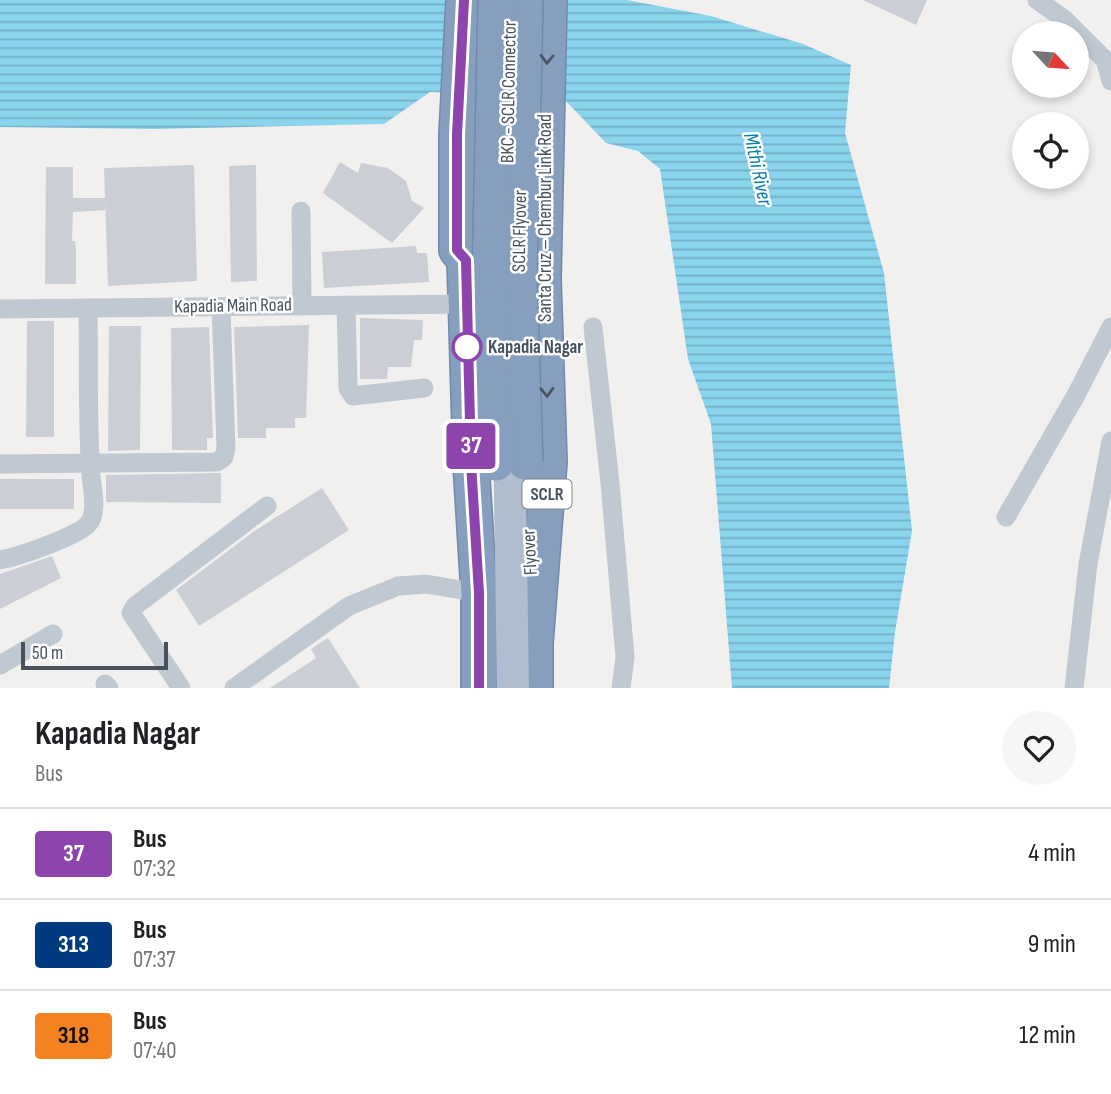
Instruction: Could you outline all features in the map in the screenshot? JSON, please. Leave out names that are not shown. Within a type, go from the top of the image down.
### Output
[{"type":"highway","points":[[464,0],[466,128]]},
{"type":"highway","points":[[477,0],[457,250],[466,260],[471,463],[479,593],[480,688]]},
{"type":"highway","points":[[496,0],[490,280],[510,463]]},
{"type":"highway","name":"SCLR Flyover","points":[[510,463],[519,280],[525,0]]},
{"type":"highway","name":"Santa Cruz – Chembur Link Road","points":[[535,688],[549,462],[544,259],[549,0]]},
{"type":"highway","points":[[466,260],[544,259]]},
{"type":"highway","name":"Flyover","points":[[510,463],[536,643]]},
{"type":"highway","name":"Flyover","points":[[492,688],[510,463]]},
{"type":"main road","name":"BKC - SCLR Connector","points":[[511,0],[504,280],[513,688]]},
{"type":"street","points":[[1037,0],[1064,19],[1108,59],[1111,81]]},
{"type":"street","points":[[301,211],[302,306]]},
{"type":"street","name":"Kapadia Main Road","points":[[0,309],[466,304]]},
{"type":"street","points":[[346,305],[348,388],[353,396],[424,387]]},
{"type":"street","points":[[0,464],[216,462],[224,457],[226,449],[221,307]]},
{"type":"street","points":[[0,560],[18,556],[80,530],[90,523],[93,512],[88,308]]},
{"type":"street","points":[[593,327],[625,657],[621,688]]},
{"type":"street","points":[[1006,517],[1076,396],[1111,327]]},
{"type":"street","points":[[1074,688],[1088,564],[1111,441]]},
{"type":"street","points":[[181,688],[131,613],[135,607],[267,506]]},
{"type":"street","points":[[234,688],[349,606],[398,586],[426,584],[479,593]]},
{"type":"street","points":[[0,665],[53,634]]},
{"type":"water","name":"Mithi River","points":[[0,0],[627,0],[711,16],[803,44],[851,65],[845,133],[884,273],[912,531],[895,632],[889,688],[732,688],[711,424],[688,359],[660,169],[638,151],[606,143],[563,98],[430,92],[384,124],[154,129],[0,127]]},
{"type":"building","points":[[863,0],[927,0],[916,25]]},
{"type":"building","points":[[340,162],[358,173],[361,163],[388,168],[406,181],[412,201],[424,208],[392,243],[323,193]]},
{"type":"building","points":[[194,165],[197,281],[108,286],[104,168]]},
{"type":"building","points":[[256,165],[257,281],[231,282],[229,166]]},
{"type":"building","points":[[46,167],[73,167],[73,198],[105,198],[105,210],[73,212],[72,241],[75,241],[76,250],[76,284],[45,284]]},
{"type":"building","points":[[416,246],[417,253],[427,253],[429,282],[324,288],[322,252]]},
{"type":"building","points":[[360,318],[423,320],[422,340],[414,340],[411,367],[388,367],[387,379],[360,379]]},
{"type":"building","points":[[27,321],[54,321],[54,437],[26,437]]},
{"type":"building","points":[[309,325],[306,418],[295,418],[295,428],[266,428],[266,438],[238,438],[234,327]]},
{"type":"building","points":[[109,326],[141,326],[140,450],[108,451]]},
{"type":"building","points":[[209,327],[213,438],[207,438],[207,450],[172,450],[171,328]]},
{"type":"building","points":[[221,473],[221,503],[106,502],[106,475]]},
{"type":"building","points":[[0,479],[74,479],[74,509],[0,509]]},
{"type":"building","points":[[322,488],[349,530],[199,626],[176,590],[253,532]]},
{"type":"building","points":[[52,556],[61,578],[0,609],[0,574]]},
{"type":"building","points":[[328,638],[360,688],[270,688],[316,658],[311,649]]},
{"type":"bus line","name":"37","points":[[464,0],[457,134],[457,250],[466,260],[471,463],[479,593],[479,688]]},
{"type":"place","name":"Kapadia Nagar","points":[[467,347]]}]
